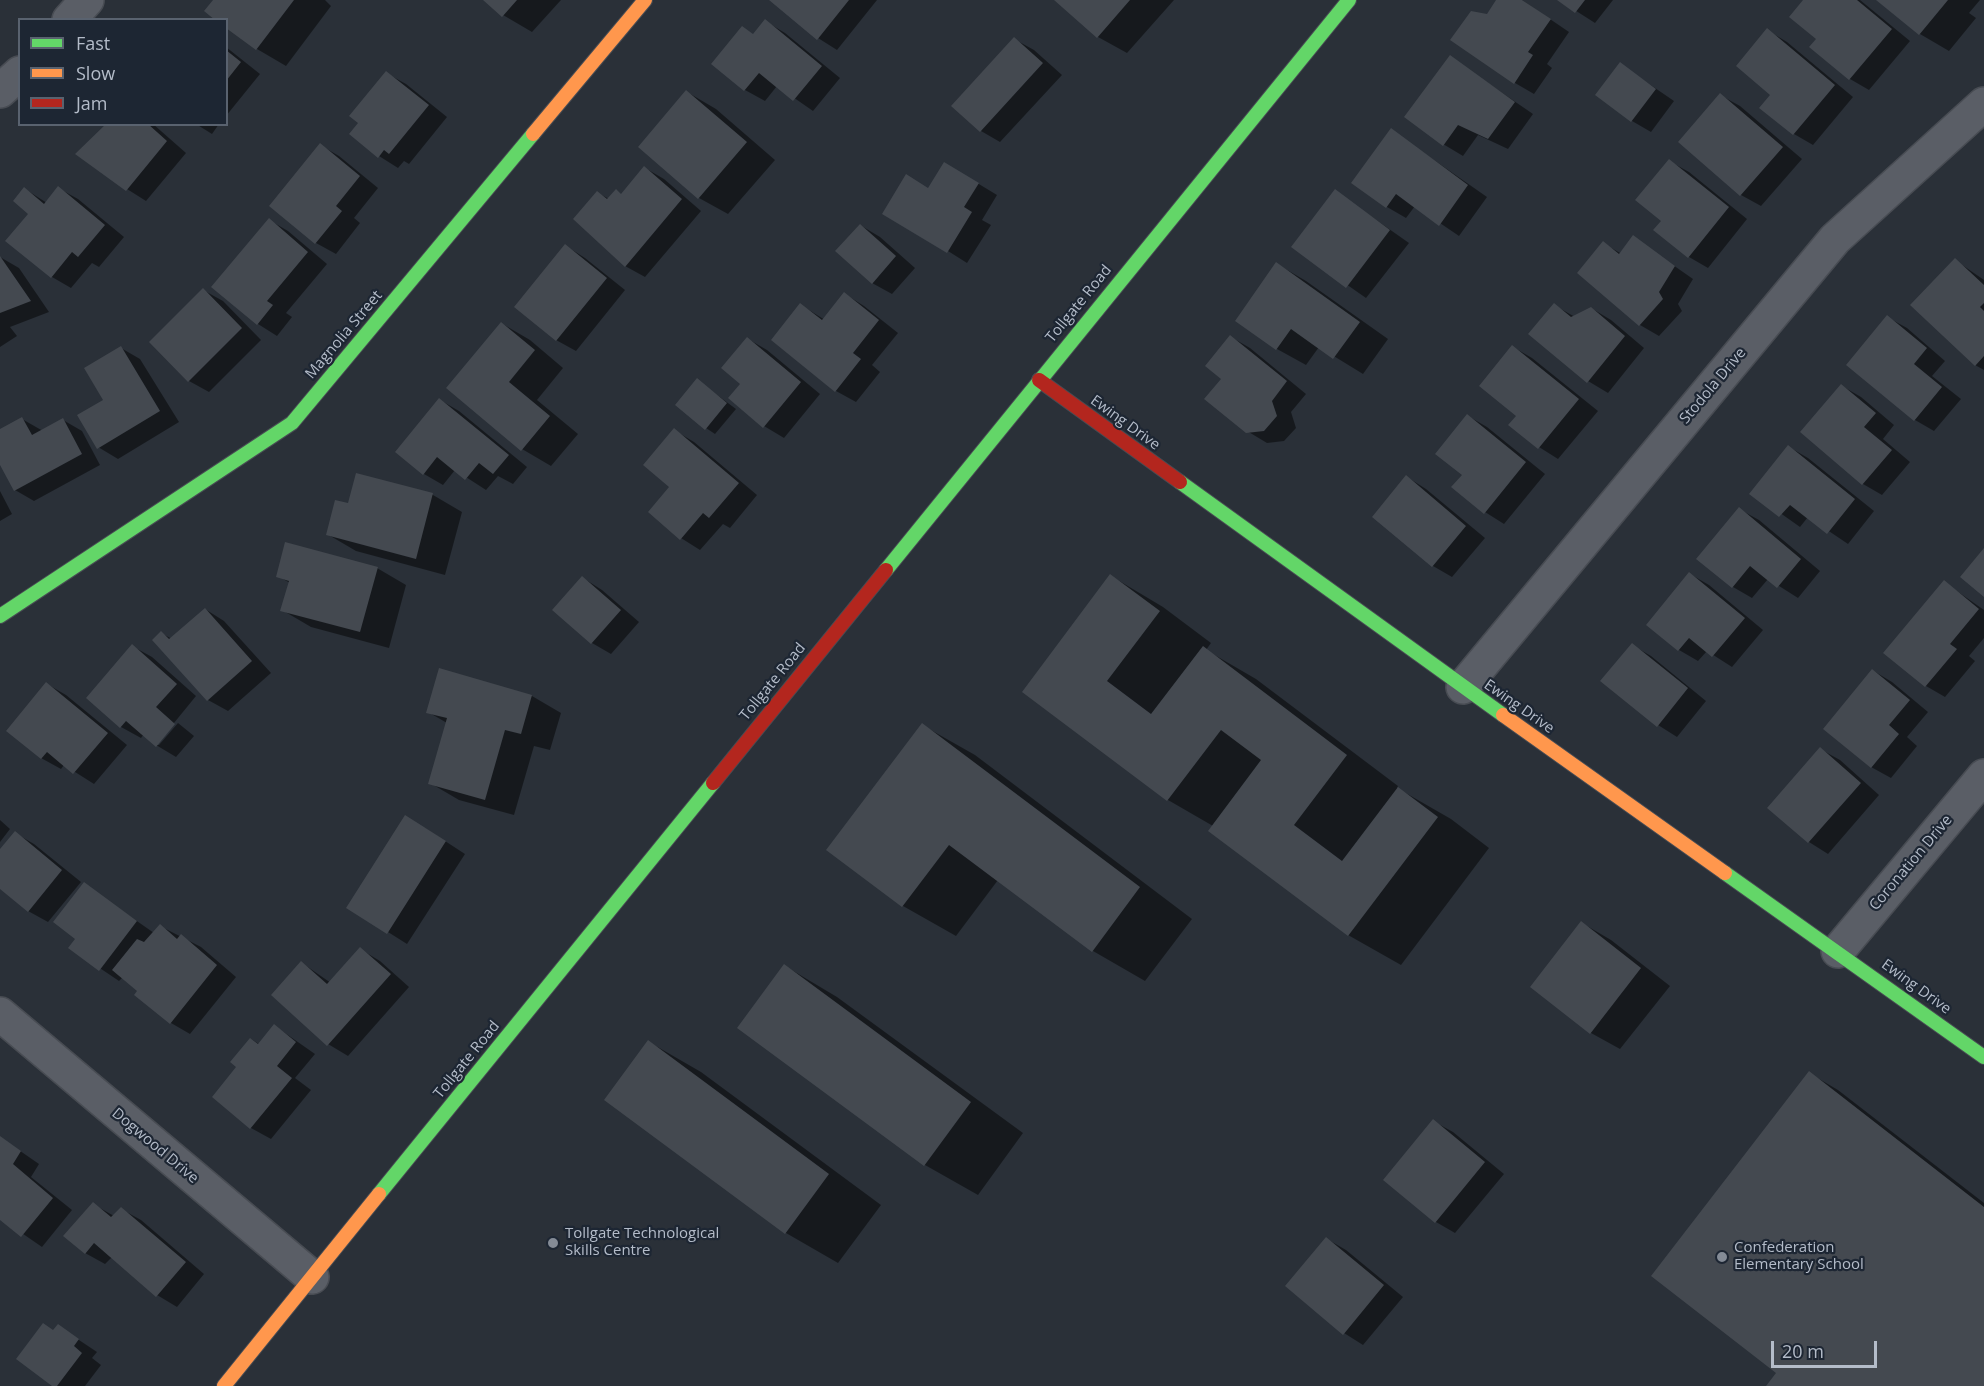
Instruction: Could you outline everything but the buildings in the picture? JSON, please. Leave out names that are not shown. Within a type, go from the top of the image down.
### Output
[{"type":"street","points":[[71,18],[87,0]]},
{"type":"street","name":"Magnolia Street","points":[[0,616],[292,423],[645,0]]},
{"type":"street","name":"Tollgate Road","points":[[224,1386],[1038,380],[1349,0]]},
{"type":"street","points":[[0,91],[18,75]]},
{"type":"street","name":"Stodola Drive","points":[[1463,687],[1835,238],[1984,104]]},
{"type":"street","name":"Ewing Drive","points":[[1038,380],[1463,687],[1838,951],[1984,1057]]},
{"type":"street","name":"Coronation Drive","points":[[1838,951],[1984,776]]},
{"type":"street","name":"Dogwood Drive","points":[[0,1014],[312,1277]]},
{"type":"traffic: fast","points":[[886,570],[1349,0]]},
{"type":"traffic: fast","points":[[0,616],[292,423],[533,134]]},
{"type":"traffic: fast","points":[[1180,482],[1503,715]]},
{"type":"traffic: fast","points":[[379,1194],[713,783]]},
{"type":"traffic: fast","points":[[1725,873],[1984,1057]]},
{"type":"traffic: slow","points":[[533,134],[645,0]]},
{"type":"traffic: slow","points":[[1503,715],[1725,873]]},
{"type":"traffic: slow","points":[[224,1386],[379,1194]]},
{"type":"traffic: jam","points":[[1039,380],[1180,482]]},
{"type":"traffic: jam","points":[[713,783],[886,570]]},
{"type":"place","name":"Tollgate Technological Skills Centre","points":[[553,1243]]},
{"type":"place","name":"Confederation Elementary School","points":[[1722,1257]]}]
